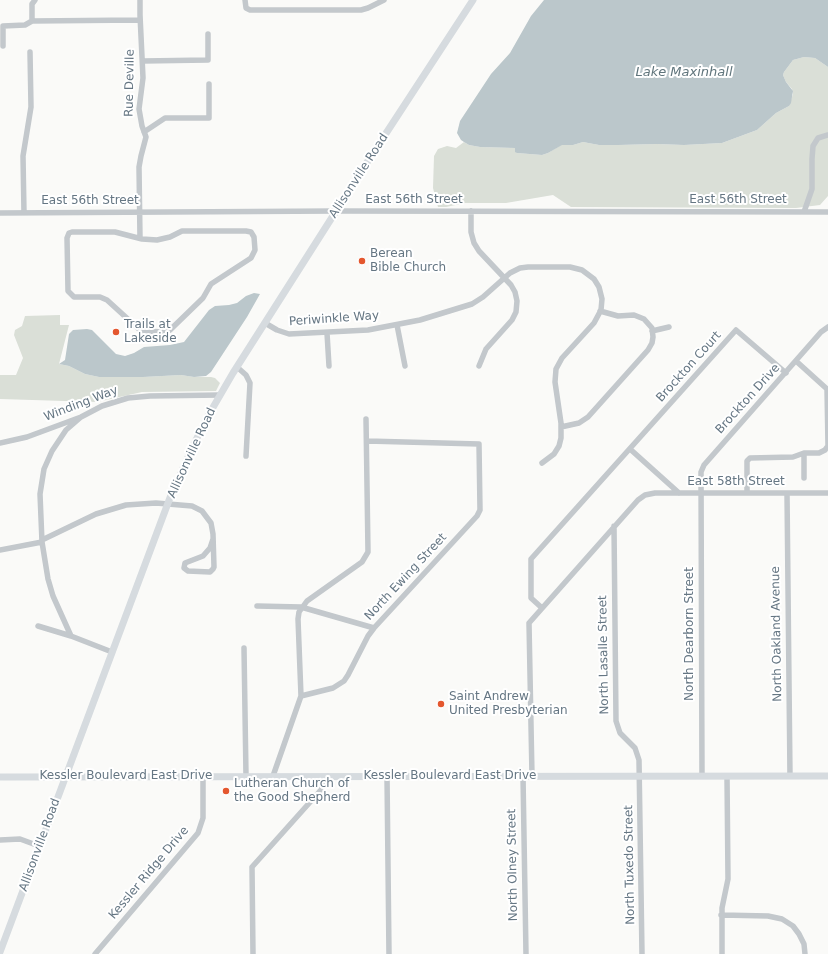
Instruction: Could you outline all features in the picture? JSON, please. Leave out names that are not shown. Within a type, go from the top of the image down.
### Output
[{"type":"main road","name":"Allisonville Road","points":[[0,952],[168,503],[191,449],[237,367],[473,0]]},
{"type":"main road","name":"Kessler Boulevard East Drive","points":[[0,777],[828,776]]},
{"type":"street","points":[[32,21],[32,4],[35,0]]},
{"type":"street","name":"Rue Deville","points":[[140,0],[143,78],[139,109],[140,121],[146,137],[140,156],[139,167],[140,238]]},
{"type":"street","points":[[245,0],[246,8],[250,10],[361,10],[384,0]]},
{"type":"street","points":[[3,46],[2,26],[25,25],[32,21],[140,20]]},
{"type":"street","points":[[143,61],[208,60],[208,34]]},
{"type":"street","points":[[24,213],[23,156],[31,107],[30,52]]},
{"type":"street","points":[[144,132],[165,118],[209,118],[209,84]]},
{"type":"street","points":[[804,212],[812,189],[813,146],[818,138],[828,135]]},
{"type":"street","name":"East 56th Street","points":[[0,213],[337,211],[828,212]]},
{"type":"street","points":[[471,211],[471,234],[474,243],[479,251],[512,287],[516,295],[517,303],[516,312],[509,323],[486,349],[479,366]]},
{"type":"street","points":[[182,231],[246,231],[252,234],[255,238],[255,244],[254,252],[251,258],[211,284],[203,298],[174,328],[166,332],[144,332],[140,331],[104,298],[71,296],[67,289],[68,234],[72,232],[115,232],[140,238],[148,240],[161,240],[182,231]]},
{"type":"street","name":"Periwinkle Way","points":[[265,323],[287,334],[363,331],[420,320],[472,304],[482,298],[504,278],[514,271],[524,267],[570,267],[582,270],[594,279],[599,287],[602,299],[600,311]]},
{"type":"street","points":[[542,463],[549,459],[558,448],[561,438],[555,382],[556,369],[562,358],[594,323],[600,311],[618,316],[634,316],[642,318],[648,323],[652,330],[653,339],[649,348],[596,409],[583,421],[575,425],[561,427]]},
{"type":"street","points":[[397,324],[405,366]]},
{"type":"street","points":[[652,330],[669,327]]},
{"type":"street","name":"Brockton Drive","points":[[700,493],[700,475],[704,465],[821,332],[828,327]]},
{"type":"street","name":"Brockton Court","points":[[542,608],[531,598],[531,559],[736,330],[786,373]]},
{"type":"street","points":[[327,333],[329,366]]},
{"type":"street","points":[[747,493],[748,459],[751,457],[793,457],[804,453],[820,452],[825,450],[828,446],[827,392],[824,385],[796,361]]},
{"type":"street","points":[[237,367],[246,375],[250,383],[246,456]]},
{"type":"street","name":"Winding Way","points":[[0,443],[27,437],[81,417],[102,406],[130,398],[150,396],[220,396]]},
{"type":"street","points":[[71,636],[49,586],[42,541],[40,494],[45,466],[52,451],[58,440],[81,417]]},
{"type":"street","points":[[273,776],[301,696],[298,617],[301,607],[308,599],[362,562],[368,554],[366,420]]},
{"type":"street","name":"North Ewing Street","points":[[301,696],[341,684],[348,676],[358,654],[374,628],[479,514],[481,507],[479,444],[367,441]]},
{"type":"street","points":[[630,449],[679,493]]},
{"type":"street","points":[[804,453],[804,478]]},
{"type":"street","name":"East 58th Street","points":[[614,526],[638,500],[645,495],[655,493],[828,493]]},
{"type":"street","name":"North Dearborn Street","points":[[700,493],[702,776]]},
{"type":"street","name":"North Oakland Avenue","points":[[787,493],[790,776]]},
{"type":"street","points":[[0,550],[42,541],[96,514],[126,505],[168,503],[192,506],[202,511],[211,523],[213,530],[214,568],[210,572],[189,572],[184,566],[187,562],[199,559],[208,552],[213,539]]},
{"type":"street","points":[[532,776],[529,623],[614,526]]},
{"type":"street","name":"North Lasalle Street","points":[[614,526],[616,721],[620,733],[625,740],[632,745],[638,754],[639,776]]},
{"type":"street","points":[[257,606],[301,607],[374,628]]},
{"type":"street","points":[[38,626],[71,636],[112,652]]},
{"type":"street","points":[[244,648],[246,776]]},
{"type":"street","name":"Kessler Ridge Drive","points":[[95,954],[198,833],[203,818],[203,776]]},
{"type":"street","points":[[253,954],[252,868],[320,791],[328,776]]},
{"type":"street","points":[[386,776],[389,954]]},
{"type":"street","name":"North Olney Street","points":[[523,776],[526,954]]},
{"type":"street","name":"North Tuxedo Street","points":[[639,776],[642,954]]},
{"type":"street","points":[[722,954],[721,915],[728,879],[727,776]]},
{"type":"street","points":[[0,840],[20,839],[39,846]]},
{"type":"street","points":[[721,915],[768,916],[782,919],[793,926],[800,934],[804,944],[805,954]]},
{"type":"shaded area","points":[[804,57],[815,58],[828,67],[828,196],[820,205],[796,208],[571,207],[553,195],[506,203],[465,203],[438,207],[433,188],[434,156],[438,149],[447,146],[456,148],[464,142],[469,145],[480,147],[515,148],[517,153],[542,155],[561,145],[573,145],[583,142],[599,145],[684,145],[722,143],[757,130],[776,113],[789,106],[793,94],[792,89],[786,82],[783,75],[793,60]]},
{"type":"shaded area","points":[[60,315],[60,325],[69,325],[59,364],[69,366],[85,374],[99,377],[181,375],[211,377],[215,378],[220,383],[216,391],[142,392],[97,402],[0,399],[0,375],[16,375],[23,358],[14,335],[15,330],[22,326],[25,316]]},
{"type":"water","name":"Lake Maxinhall","points":[[544,0],[828,0],[828,67],[815,58],[804,57],[793,60],[783,75],[793,91],[789,106],[776,113],[757,130],[722,143],[684,145],[599,145],[583,142],[573,145],[562,145],[542,155],[517,153],[515,152],[515,148],[480,147],[469,145],[461,140],[457,133],[460,121],[491,74],[510,53],[531,16]]},
{"type":"water","points":[[254,293],[260,294],[247,317],[211,372],[206,376],[194,377],[181,375],[99,377],[85,374],[69,366],[59,364],[65,360],[69,334],[73,330],[92,330],[116,354],[125,356],[144,347],[170,345],[184,342],[209,310],[215,306],[237,303],[246,296]]},
{"type":"place","name":"Berean Bible Church","points":[[362,261]]},
{"type":"place","name":"Trails at Lakeside","points":[[116,332]]},
{"type":"place","name":"Saint Andrew United Presbyterian","points":[[441,704]]},
{"type":"place","name":"Lutheran Church of the Good Shepherd","points":[[226,791]]}]
